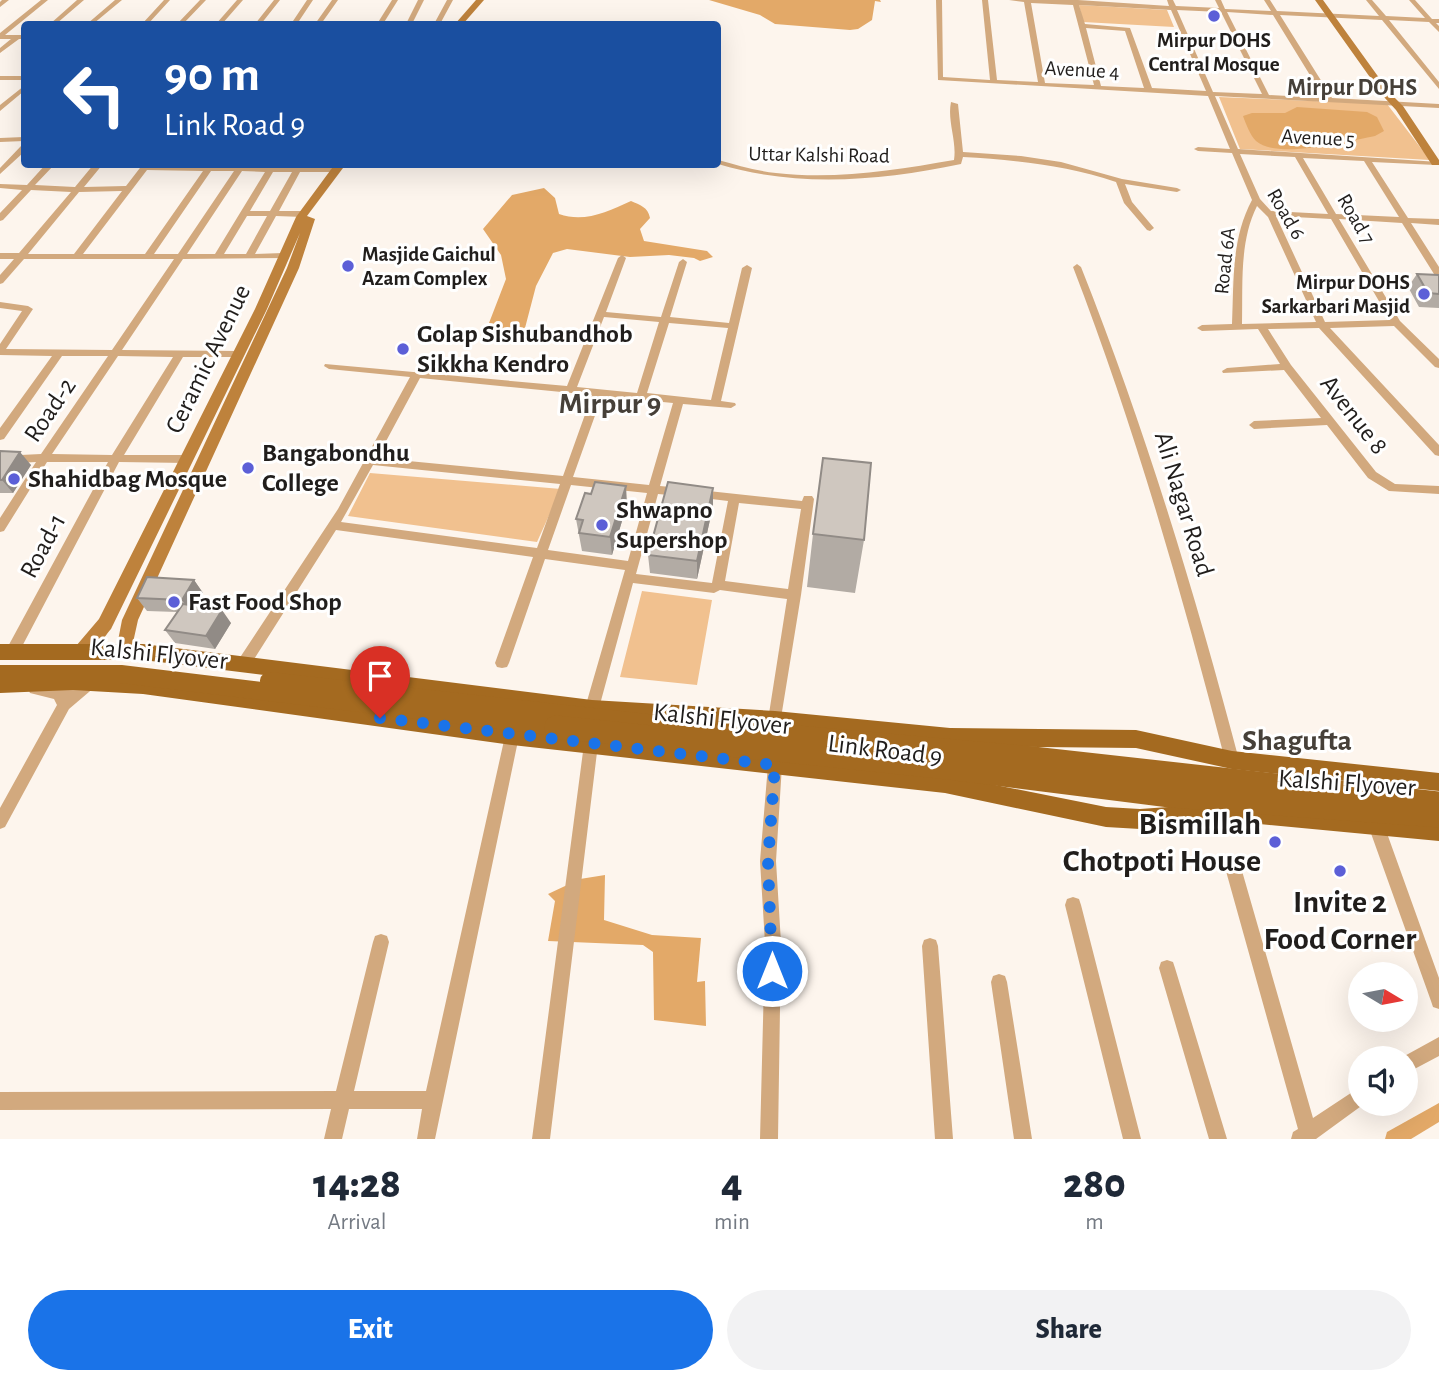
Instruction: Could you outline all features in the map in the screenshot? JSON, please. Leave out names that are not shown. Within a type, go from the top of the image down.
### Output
[{"type":"main road","points":[[462,21],[480,0]]},
{"type":"main road","points":[[470,21],[487,0]]},
{"type":"main road","points":[[1319,0],[1438,165]]},
{"type":"main road","name":"Ceramic Avenue","points":[[82,650],[105,624],[236,354],[261,309],[303,214],[338,168]]},
{"type":"main road","name":"Ceramic Avenue","points":[[124,651],[131,620],[293,268],[311,215],[348,168]]},
{"type":"main road","name":"Link Road 9","points":[[4,657],[82,650],[124,651],[244,663],[592,708],[775,720],[950,737],[1115,737],[1136,739],[1232,761],[1439,782]]},
{"type":"main road","points":[[4,657],[173,671],[771,737],[1033,758],[1439,803]]},
{"type":"main road","name":"Kalshi Flyover","points":[[0,674],[121,674],[493,721],[948,768],[1170,796],[1439,816]]},
{"type":"main road","name":"Link Road 9","points":[[0,687],[82,682],[143,686],[512,736],[945,784],[1106,817],[1140,818],[1239,812],[1439,831]]},
{"type":"main road","points":[[1115,737],[1139,751],[1151,769],[1154,792],[1150,805],[1140,818]]},
{"type":"street","points":[[0,5],[6,0]]},
{"type":"street","points":[[0,36],[46,0]]},
{"type":"street","points":[[56,21],[81,0]]},
{"type":"street","points":[[94,21],[119,0]]},
{"type":"street","points":[[148,21],[167,0]]},
{"type":"street","points":[[183,21],[203,0]]},
{"type":"street","points":[[222,21],[240,0]]},
{"type":"street","points":[[260,21],[277,0]]},
{"type":"street","points":[[296,21],[310,0]]},
{"type":"street","points":[[320,21],[335,0]]},
{"type":"street","points":[[382,21],[395,0]]},
{"type":"street","points":[[410,21],[421,0]]},
{"type":"street","points":[[439,21],[450,0]]},
{"type":"street","name":"Avenue 4","points":[[939,0],[940,79],[1267,98],[1391,101],[1439,106]]},
{"type":"street","points":[[985,0],[994,82]]},
{"type":"street","points":[[1012,0],[1172,4],[1223,10],[1435,21]]},
{"type":"street","points":[[1027,0],[1042,85]]},
{"type":"street","points":[[1218,0],[1267,98]]},
{"type":"street","points":[[1267,0],[1330,101]]},
{"type":"street","points":[[1369,0],[1439,88]]},
{"type":"street","points":[[1412,0],[1435,21],[1439,30]]},
{"type":"street","points":[[1075,2],[1098,88]]},
{"type":"street","name":"Road 6","points":[[1172,4],[1256,200],[1270,213],[1322,325],[1439,452]]},
{"type":"street","points":[[1081,26],[1127,28],[1149,91]]},
{"type":"street","points":[[0,36],[21,37]]},
{"type":"street","points":[[0,51],[21,37]]},
{"type":"street","points":[[0,78],[21,78]]},
{"type":"street","points":[[0,109],[21,91]]},
{"type":"street","points":[[954,104],[953,116],[959,154],[1054,161],[1120,181],[1177,190]]},
{"type":"street","points":[[0,139],[21,139]]},
{"type":"street","name":"Avenue 5","points":[[1198,149],[1366,158],[1438,165]]},
{"type":"street","points":[[0,172],[21,151]]},
{"type":"street","name":"Uttar Kalshi Road","points":[[721,163],[738,171],[811,176],[893,174],[958,162],[959,154]]},
{"type":"street","name":"Road 7","points":[[1297,154],[1396,323],[1439,365]]},
{"type":"street","points":[[1366,158],[1439,274]]},
{"type":"street","points":[[0,218],[47,168]]},
{"type":"street","points":[[0,281],[96,168]]},
{"type":"street","points":[[76,257],[145,168]]},
{"type":"street","points":[[200,168],[224,168]]},
{"type":"street","points":[[116,353],[240,168]]},
{"type":"street","points":[[256,168],[282,168]]},
{"type":"street","points":[[249,256],[292,168]]},
{"type":"street","points":[[148,257],[208,169]]},
{"type":"street","points":[[218,256],[271,169]]},
{"type":"street","points":[[1120,181],[1128,203],[1150,228]]},
{"type":"street","points":[[0,186],[77,190],[128,188]]},
{"type":"street","name":"Road 6A","points":[[1237,327],[1241,256],[1248,214],[1256,200]]},
{"type":"street","points":[[244,213],[303,214]]},
{"type":"street","points":[[1270,213],[1439,222]]},
{"type":"street","points":[[0,256],[283,256]]},
{"type":"street","points":[[571,389],[622,258]]},
{"type":"street","points":[[641,396],[683,262]]},
{"type":"street","name":"Ali Nagar Road","points":[[1077,267],[1135,418],[1202,643],[1232,761]]},
{"type":"street","points":[[715,404],[747,268]]},
{"type":"street","points":[[0,305],[28,309],[0,351]]},
{"type":"street","points":[[600,314],[734,326]]},
{"type":"street","points":[[1202,328],[1396,323]]},
{"type":"street","name":"Avenue 8","points":[[1261,326],[1287,367],[1379,481],[1398,489],[1439,490]]},
{"type":"street","points":[[0,351],[236,354]]},
{"type":"street","points":[[0,436],[61,352]]},
{"type":"street","name":"Road-2","points":[[0,528],[116,353]]},
{"type":"street","name":"Road-1","points":[[4,657],[116,458],[180,354]]},
{"type":"street","points":[[329,366],[730,405]]},
{"type":"street","points":[[1227,371],[1287,367]]},
{"type":"street","points":[[244,663],[332,525],[417,374]]},
{"type":"street","points":[[502,663],[598,392]]},
{"type":"street","points":[[592,708],[679,400]]},
{"type":"street","points":[[1254,425],[1330,421]]},
{"type":"street","points":[[0,460],[187,459]]},
{"type":"street","points":[[368,461],[734,498],[808,502],[775,720]]},
{"type":"street","points":[[718,585],[734,498]]},
{"type":"street","points":[[332,525],[541,554],[703,588],[718,585],[795,595]]},
{"type":"street","points":[[0,822],[64,705],[82,682]]},
{"type":"street","points":[[0,687],[46,689],[59,694],[64,705]]},
{"type":"street","points":[[426,1139],[512,736]]},
{"type":"street","points":[[541,1139],[591,744]]},
{"type":"street","points":[[769,1139],[773,943],[768,861],[775,765]]},
{"type":"street","points":[[1376,825],[1439,1001]]},
{"type":"street","points":[[1232,864],[1304,1135],[1348,1104]]},
{"type":"street","points":[[1073,905],[1132,1139]]},
{"type":"street","points":[[334,1139],[381,942]]},
{"type":"street","points":[[930,946],[944,1139]]},
{"type":"street","points":[[1167,968],[1218,1139]]},
{"type":"street","points":[[999,982],[1023,1139]]},
{"type":"street","points":[[1418,1058],[1439,1046]]},
{"type":"street","points":[[0,1101],[433,1100]]},
{"type":"shaded area","points":[[709,0],[880,0],[881,2],[875,1],[872,20],[858,29],[850,30],[775,24],[760,15]]},
{"type":"shaded area","points":[[1079,5],[1167,10],[1174,27],[1083,22]]},
{"type":"shaded area","points":[[1219,97],[1387,104],[1430,160],[1240,149]]},
{"type":"shaded area","points":[[1297,107],[1367,112],[1377,117],[1384,131],[1375,136],[1314,148],[1280,149],[1256,141],[1243,116],[1252,113],[1285,113]]},
{"type":"shaded area","points":[[544,188],[555,198],[559,214],[568,216],[595,215],[631,201],[643,207],[649,214],[650,218],[640,229],[644,241],[707,251],[713,257],[700,261],[669,255],[630,257],[567,249],[553,253],[536,286],[525,328],[516,344],[484,336],[506,279],[501,255],[483,229],[512,195]]},
{"type":"shaded area","points":[[370,473],[561,489],[537,542],[348,516]]},
{"type":"shaded area","points":[[642,591],[712,600],[697,685],[620,677]]},
{"type":"shaded area","points":[[605,875],[604,920],[652,935],[701,938],[697,982],[705,981],[706,1026],[654,1020],[653,952],[643,945],[548,941],[555,901],[548,894],[580,879]]},
{"type":"building","points":[[1417,274],[1439,275],[1439,294],[1428,293]]},
{"type":"building","points":[[0,451],[20,452],[2,480],[0,480]]},
{"type":"building","points":[[823,458],[871,463],[864,540],[813,534]]},
{"type":"building","points":[[595,482],[626,486],[610,537],[579,533],[583,520],[576,519],[585,493],[591,494]]},
{"type":"building","points":[[668,482],[713,488],[697,561],[648,555]]},
{"type":"building","points":[[147,577],[194,580],[182,600],[137,598]]},
{"type":"building","points":[[183,604],[222,610],[206,636],[165,630]]},
{"type":"waterway","points":[[1394,1139],[1439,1112]]},
{"type":"place","name":"Mirpur DOHS Central Mosque","points":[[1214,16]]},
{"type":"place","name":"Masjide Gaichul Azam Complex","points":[[348,266]]},
{"type":"place","name":"Mirpur DOHS Sarkarbari Masjid","points":[[1424,294]]},
{"type":"place","name":"Golap Sishubandhob Sikkha Kendro","points":[[403,349]]},
{"type":"place","name":"Bangabondhu College","points":[[248,468]]},
{"type":"place","name":"Shahidbag Mosque","points":[[14,479]]},
{"type":"place","name":"Shwapno Supershop","points":[[602,525]]},
{"type":"place","name":"Fast Food Shop","points":[[174,602]]},
{"type":"place","name":"Bismillah Chotpoti House","points":[[1275,842]]},
{"type":"place","name":"Invite 2 Food Corner","points":[[1340,871]]},
{"type":"district","name":"Mirpur DOHS","points":[[1352,88]]},
{"type":"district","name":"Mirpur 9","points":[[610,404]]},
{"type":"district","name":"Shagufta","points":[[1297,741]]},
{"type":"route","points":[[380,718],[512,736],[775,765],[768,861],[772,971]]}]
